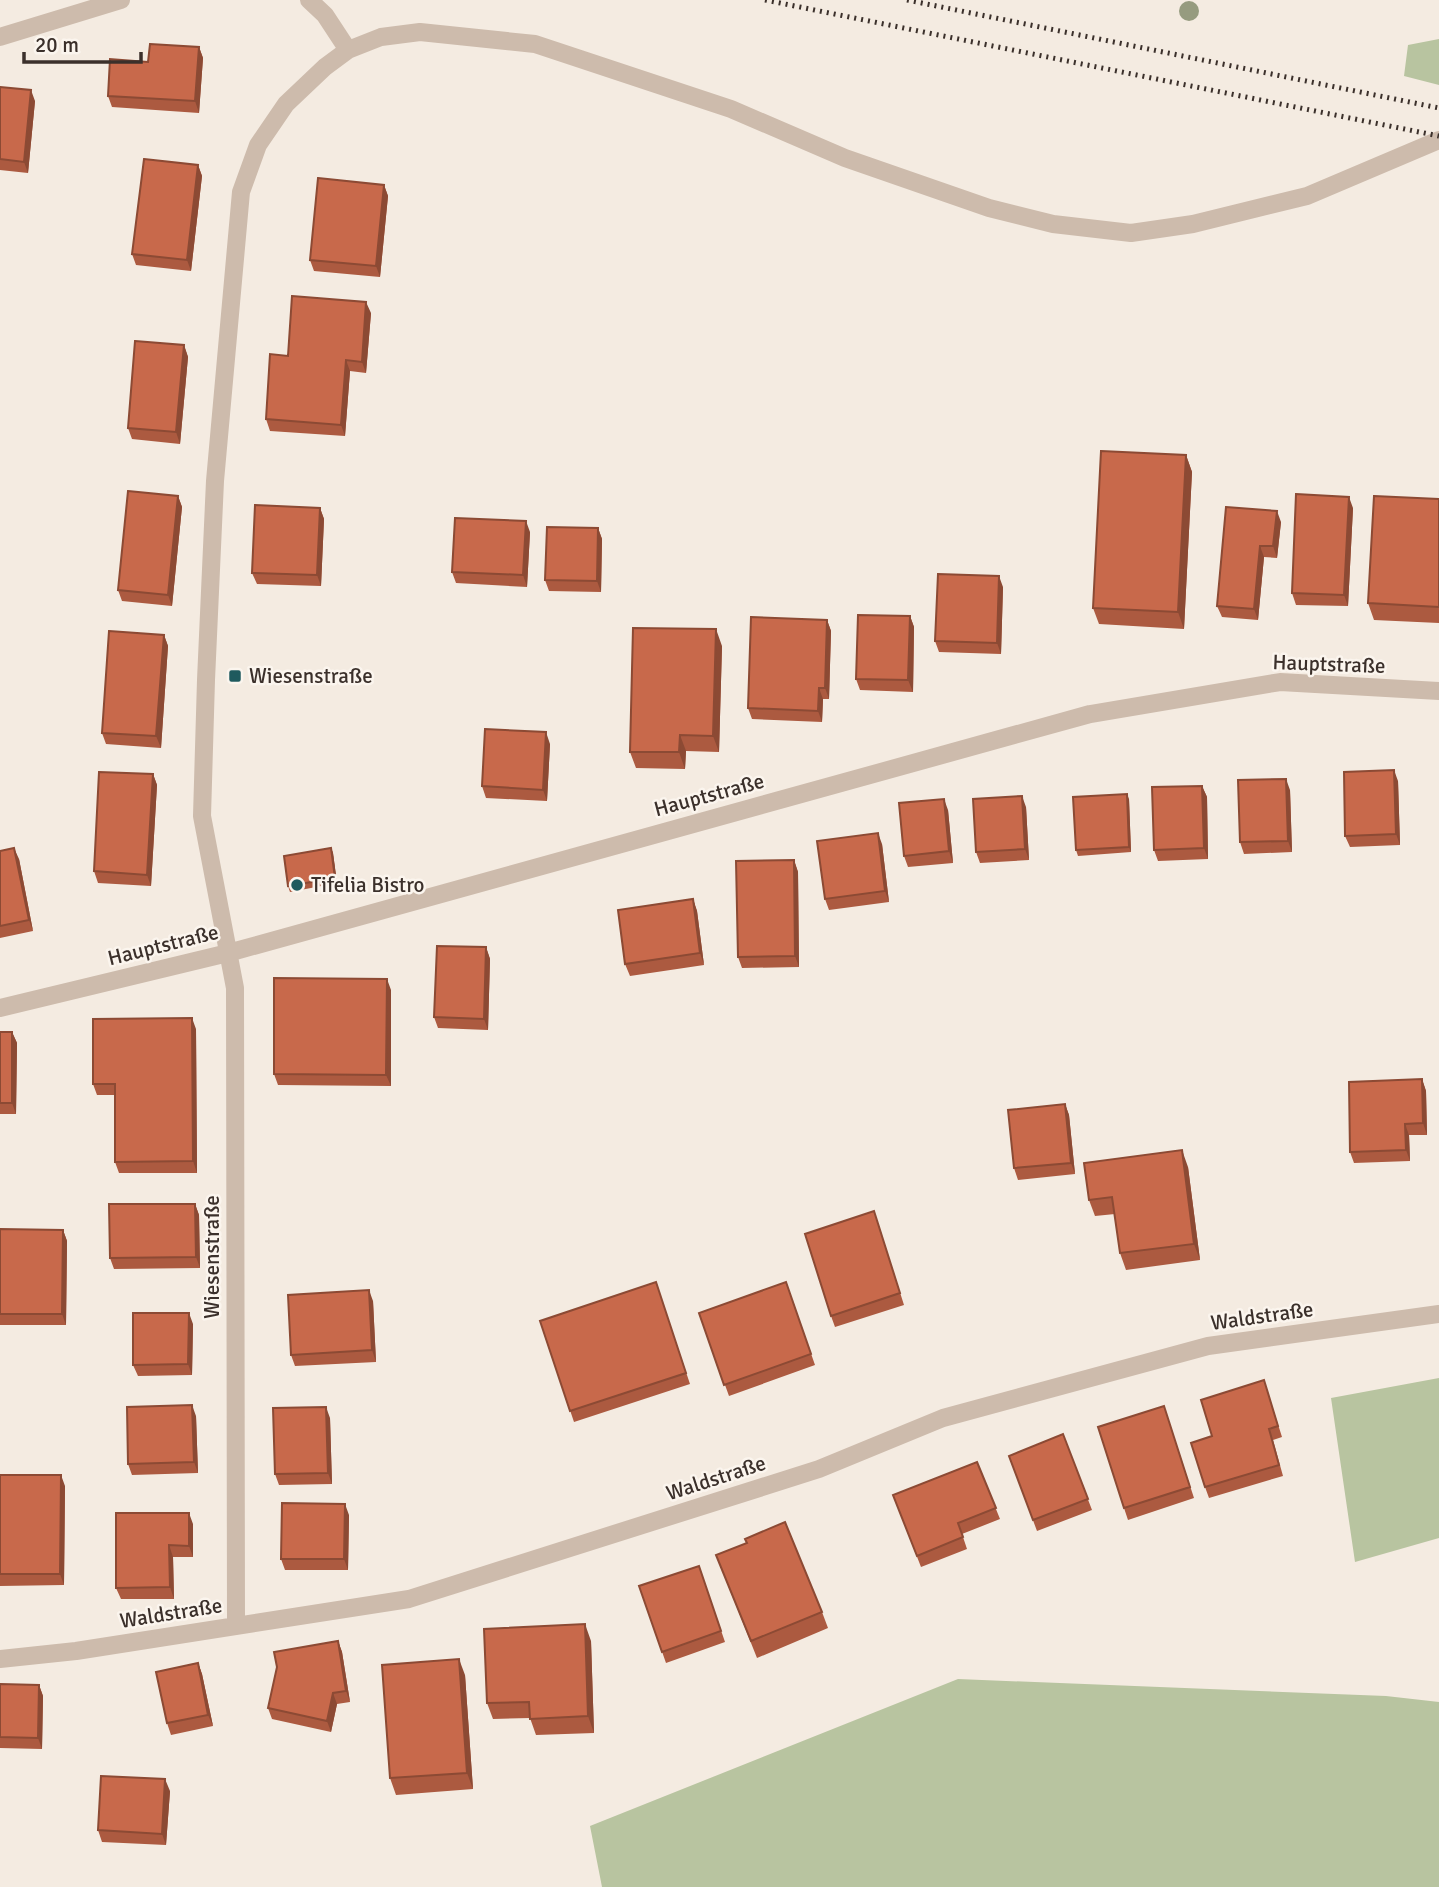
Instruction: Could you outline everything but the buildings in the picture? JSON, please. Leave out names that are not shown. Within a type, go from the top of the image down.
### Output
[{"type":"street","points":[[0,37],[121,0]]},
{"type":"street","points":[[310,0],[325,15],[348,50]]},
{"type":"street","name":"Wiesenstraße","points":[[236,1626],[235,988],[202,816],[215,481],[241,192],[258,145],[286,104],[325,67],[348,50],[381,37],[419,32],[535,44],[731,109],[845,158],[989,208],[1054,224],[1131,233],[1194,224],[1307,196],[1439,140]]},
{"type":"street","name":"Hauptstraße","points":[[0,1008],[228,953],[1090,714],[1280,682],[1439,691]]},
{"type":"street","name":"Waldstraße","points":[[0,1660],[76,1651],[409,1600],[819,1469],[943,1418],[1208,1346],[1439,1314]]},
{"type":"green space","points":[[1439,39],[1439,85],[1404,76],[1408,45]]},
{"type":"green space","points":[[1439,1378],[1439,1538],[1355,1562],[1331,1398]]},
{"type":"green space","points":[[958,1679],[1386,1696],[1439,1702],[1439,1887],[602,1887],[590,1826]]},
{"type":"railway","points":[[765,0],[1439,136]]},
{"type":"railway","points":[[907,0],[1439,108]]},
{"type":"place","name":"Wiesenstraße","points":[[235,676]]},
{"type":"place","name":"Tifelia Bistro","points":[[297,885]]}]
